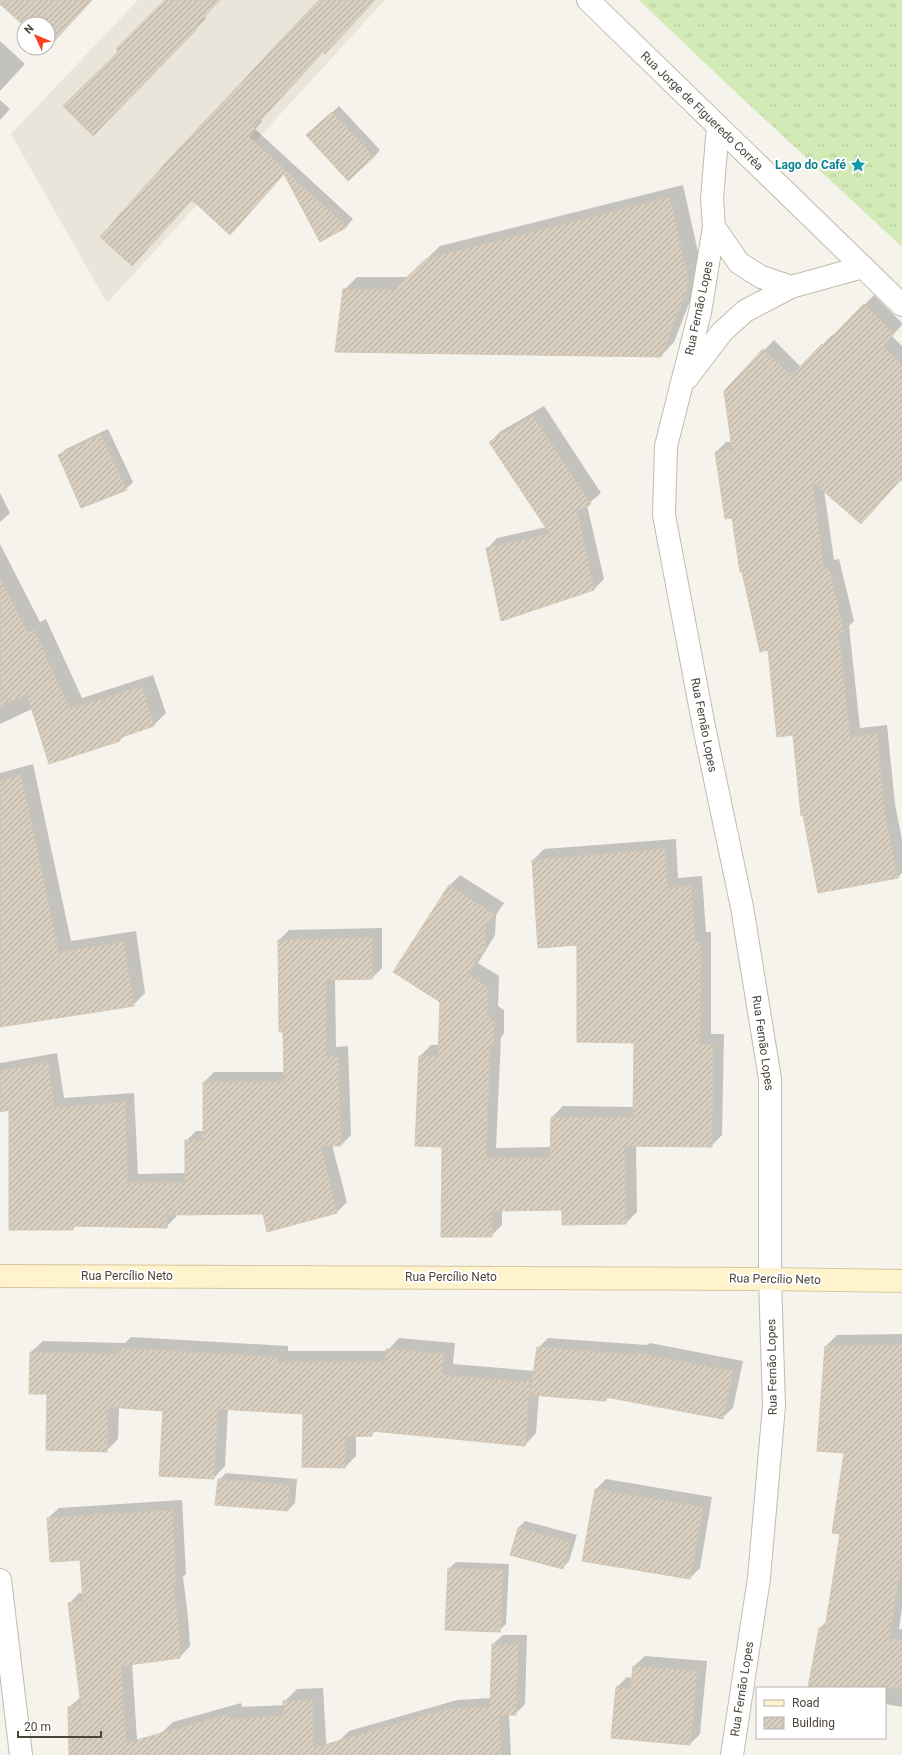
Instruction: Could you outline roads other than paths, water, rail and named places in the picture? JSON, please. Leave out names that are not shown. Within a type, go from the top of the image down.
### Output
[{"type":"main road","name":"Rua Percílio Neto","points":[[0,1276],[770,1278],[902,1281]]},
{"type":"street","name":"Rua Jorge de Figueredo Corrêa","points":[[588,0],[902,304]]},
{"type":"street","name":"Rua Fernão Lopes","points":[[718,126],[712,199],[714,227],[700,312],[666,446],[664,515],[704,727],[742,906],[770,1078],[770,1278],[774,1406],[759,1578],[732,1755]]},
{"type":"street","points":[[714,227],[739,263],[761,277],[791,287]]},
{"type":"street","name":"Rua Fernão Lopes","points":[[681,387],[722,332],[745,312],[791,287],[863,267]]},
{"type":"street","points":[[0,1580],[21,1755]]},
{"type":"place","name":"Lago do Café","points":[[858,165]]}]
